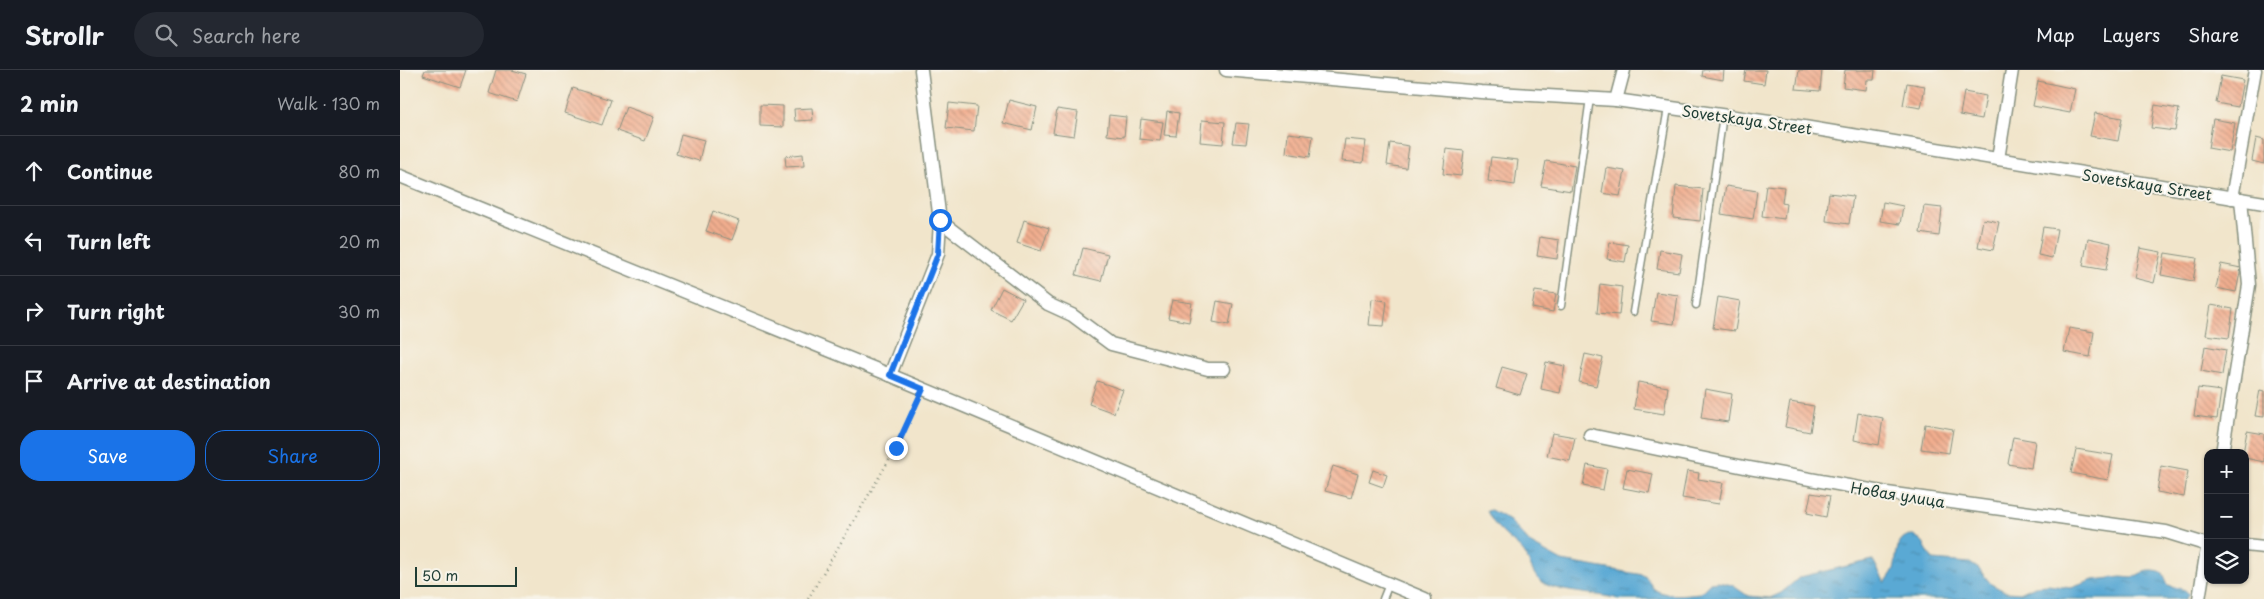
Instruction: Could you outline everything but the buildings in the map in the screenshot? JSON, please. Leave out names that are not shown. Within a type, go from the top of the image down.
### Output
[{"type":"street","points":[[890,375],[938,254],[940,220],[921,70]]},
{"type":"street","name":"Sovetskaya Street","points":[[1226,70],[1482,92],[1616,100],[2264,203]]},
{"type":"street","points":[[1616,100],[1624,70]]},
{"type":"street","points":[[1998,160],[2012,70]]},
{"type":"street","points":[[2223,449],[2249,285],[2236,198],[2255,70]]},
{"type":"street","points":[[400,176],[890,375],[1425,599]]},
{"type":"street","points":[[940,220],[1048,304],[1072,315],[1111,344],[1208,369],[1224,369]]},
{"type":"street","name":"Новая улица","points":[[1590,435],[1749,468],[1887,492],[2166,532],[2204,543]]},
{"type":"street","points":[[2249,545],[2264,547]]},
{"type":"street","points":[[2199,599],[2204,568]]},
{"type":"lane","points":[[1561,306],[1590,98]]},
{"type":"lane","points":[[1633,312],[1668,108]]},
{"type":"lane","points":[[1696,305],[1723,116]]},
{"type":"lane","points":[[1382,599],[1389,584]]},
{"type":"path","points":[[808,599],[896,448],[923,389]]},
{"type":"water","points":[[1491,510],[1510,521],[1531,544],[1562,561],[1643,575],[1653,588],[1669,594],[1700,593],[1710,583],[1718,582],[1732,585],[1748,596],[1770,598],[1781,593],[1800,577],[1873,560],[1885,583],[1894,569],[1900,542],[1903,538],[1915,535],[1923,543],[1933,560],[1970,563],[1979,569],[1991,584],[2006,592],[2020,593],[2035,586],[2048,585],[2071,588],[2093,580],[2121,577],[2133,578],[2143,572],[2151,571],[2163,573],[2168,585],[2185,590],[2189,594],[2185,599],[1619,599],[1556,588],[1540,581],[1520,548],[1493,522],[1487,511]]},
{"type":"route","points":[[896,448],[923,389],[890,375],[938,254],[940,220]]}]
